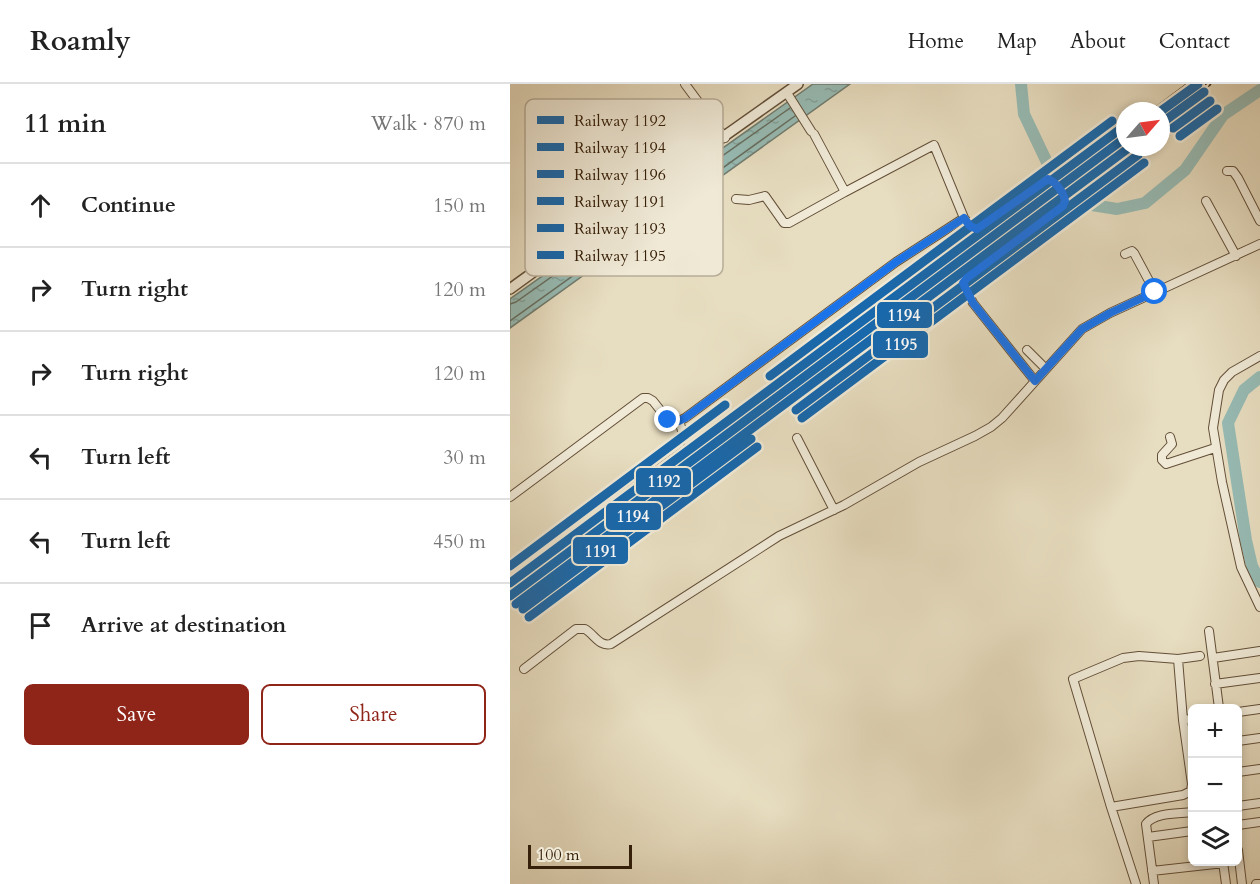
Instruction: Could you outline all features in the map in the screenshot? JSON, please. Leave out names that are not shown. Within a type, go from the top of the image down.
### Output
[{"type":"street","points":[[685,84],[696,99]]},
{"type":"street","points":[[723,135],[725,138],[789,96],[798,84]]},
{"type":"street","points":[[789,96],[845,192]]},
{"type":"street","points":[[736,199],[749,200],[765,196],[784,224],[789,223],[934,145],[964,218],[970,226],[977,229],[1048,179],[1052,180],[1065,197],[1063,206],[963,283],[973,303],[1035,381]]},
{"type":"street","points":[[1227,171],[1233,171],[1238,178],[1260,221]]},
{"type":"street","points":[[1206,201],[1236,256]]},
{"type":"street","points":[[510,497],[643,398],[654,401],[668,420],[679,421],[896,262],[964,218]]},
{"type":"street","points":[[524,669],[576,629],[585,629],[605,646],[611,644],[779,536],[834,510],[919,462],[991,427],[1002,418],[1082,329],[1110,313],[1260,244]]},
{"type":"street","points":[[1125,254],[1132,251],[1134,253],[1155,292]]},
{"type":"street","points":[[510,290],[529,276]]},
{"type":"street","points":[[1026,350],[1046,369]]},
{"type":"street","points":[[1260,356],[1232,372],[1224,380],[1219,390],[1213,428],[1215,448],[1241,567],[1260,607]]},
{"type":"street","points":[[510,564],[680,443],[683,431],[679,421]]},
{"type":"street","points":[[1170,436],[1172,444],[1162,455],[1162,460],[1166,464],[1215,448]]},
{"type":"street","points":[[797,438],[834,510]]},
{"type":"street","points":[[1209,631],[1218,704]]},
{"type":"street","points":[[1213,658],[1260,651]]},
{"type":"street","points":[[1136,884],[1073,678],[1123,658],[1139,656],[1178,659],[1200,656]]},
{"type":"street","points":[[1111,807],[1183,795],[1191,791],[1178,659]]},
{"type":"street","points":[[1215,684],[1260,678]]},
{"type":"street","points":[[1242,711],[1260,709]]},
{"type":"street","points":[[1184,720],[1188,720]]},
{"type":"street","points":[[1242,740],[1260,738]]},
{"type":"street","points":[[1242,771],[1260,769]]},
{"type":"street","points":[[1242,805],[1260,803]]},
{"type":"street","points":[[1154,884],[1146,824],[1150,819],[1188,813]]},
{"type":"street","points":[[1242,824],[1260,822]]},
{"type":"street","points":[[1148,837],[1188,832]]},
{"type":"street","points":[[1152,871],[1192,866]]},
{"type":"street","points":[[1224,866],[1226,884]]},
{"type":"street","points":[[1240,866],[1242,884]]},
{"type":"water","points":[[813,84],[850,84],[723,175],[723,148]]},
{"type":"water","points":[[542,276],[582,276],[510,328],[510,299]]},
{"type":"waterway","points":[[1021,84],[1024,114],[1054,177],[1092,205],[1117,209],[1145,203],[1185,170],[1223,115],[1260,90]]},
{"type":"waterway","points":[[1260,377],[1244,390],[1228,423],[1246,540],[1252,566],[1260,582]]},
{"type":"railway","points":[[1165,102],[1189,84]]},
{"type":"railway","points":[[1170,113],[1209,84]]},
{"type":"railway","points":[[738,422],[1116,139]]},
{"type":"railway","points":[[510,605],[1116,154]]},
{"type":"rail line","name":"1192","points":[[1170,104],[1198,84]]},
{"type":"rail line","name":"1194","points":[[1170,117],[1204,92]]},
{"type":"rail line","name":"1191","points":[[1173,128],[1210,101]]},
{"type":"rail line","name":"1195","points":[[1180,136],[1217,109]]},
{"type":"rail line","name":"1193","points":[[770,376],[1112,121]]},
{"type":"rail line","name":"1196","points":[[510,583],[1116,132]]},
{"type":"rail line","name":"1192","points":[[510,596],[1116,145]]},
{"type":"rail line","name":"1194","points":[[516,604],[1118,156]]},
{"type":"rail line","name":"1191","points":[[796,410],[1137,156]]},
{"type":"rail line","name":"1195","points":[[802,418],[1144,163]]},
{"type":"rail line","name":"1193","points":[[510,566],[725,405]]},
{"type":"rail line","name":"1191","points":[[523,609],[751,439]]},
{"type":"rail line","name":"1195","points":[[529,617],[757,447]]},
{"type":"route","points":[[668,420],[679,421],[685,418],[917,247],[964,218],[972,228],[977,229],[1048,179],[1052,180],[1063,193],[1065,201],[1063,206],[963,283],[973,303],[1035,381],[1082,329],[1155,292]]}]
